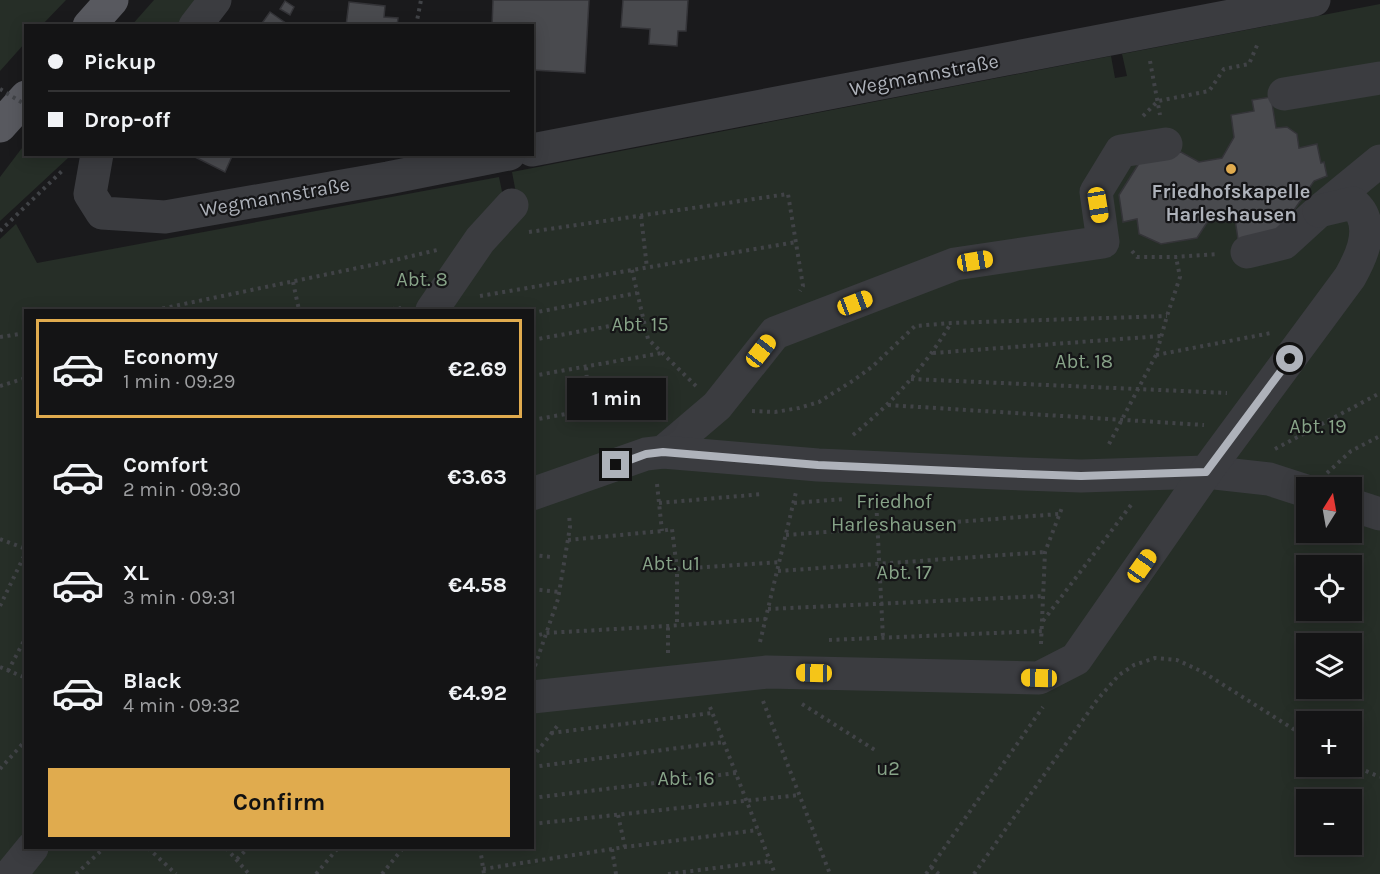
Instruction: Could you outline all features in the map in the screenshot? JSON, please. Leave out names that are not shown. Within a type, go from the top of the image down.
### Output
[{"type":"main road","points":[[91,24],[112,0]]},
{"type":"main road","points":[[0,126],[24,99]]},
{"type":"street","points":[[197,24],[215,0]]},
{"type":"street","name":"Wegmannstraße","points":[[534,150],[1206,10],[1314,0]]},
{"type":"street","points":[[1284,94],[1380,78]]},
{"type":"street","points":[[663,452],[717,406],[775,333],[955,264],[1103,242],[1096,192],[1121,151],[1166,144]]},
{"type":"street","name":"Wegmannstraße","points":[[97,156],[90,194],[102,213],[165,217],[499,156]]},
{"type":"street","points":[[1247,252],[1284,243],[1318,211],[1380,161]]},
{"type":"street","points":[[534,683],[699,679],[767,672],[885,675],[1041,692],[1076,659],[1206,472],[1350,277],[1359,260],[1364,243],[1365,227],[1362,213],[1353,203],[1318,211]]},
{"type":"street","points":[[435,307],[480,240],[512,205]]},
{"type":"street","points":[[534,493],[646,454],[663,452],[874,468],[1081,476],[1206,472],[1296,482]]},
{"type":"street","points":[[1362,508],[1380,514]]},
{"type":"street","points":[[10,874],[31,849]]},
{"type":"path","points":[[416,24],[421,0]]},
{"type":"path","points":[[1149,56],[1158,101],[1209,91],[1224,69],[1249,64],[1262,34]]},
{"type":"path","points":[[0,89],[24,104]]},
{"type":"path","points":[[0,231],[64,169]]},
{"type":"path","points":[[788,194],[803,286],[797,296]]},
{"type":"path","points":[[641,216],[647,268]]},
{"type":"path","points":[[435,307],[796,242]]},
{"type":"path","points":[[1103,242],[1130,248],[1137,257],[1247,252]]},
{"type":"path","points":[[926,874],[1041,692],[1045,552],[1066,496],[1107,448],[1156,355],[1180,278],[1176,257]]},
{"type":"path","points":[[632,270],[648,339],[717,406],[755,412],[775,412],[819,402],[873,366],[915,326],[1167,316]]},
{"type":"path","points":[[293,282],[298,309]]},
{"type":"path","points":[[534,313],[637,293]]},
{"type":"path","points":[[534,340],[644,320]]},
{"type":"path","points":[[951,323],[932,353],[888,405],[1239,427]]},
{"type":"path","points":[[1156,355],[1316,324]]},
{"type":"path","points":[[0,337],[24,333]]},
{"type":"path","points":[[932,353],[1161,336]]},
{"type":"path","points":[[534,376],[663,353]]},
{"type":"path","points":[[534,420],[589,410],[586,367]]},
{"type":"path","points":[[0,386],[24,379]]},
{"type":"path","points":[[910,379],[1264,394]]},
{"type":"path","points":[[1267,453],[1380,393]]},
{"type":"path","points":[[1322,477],[1351,451],[1380,436]]},
{"type":"path","points":[[874,468],[885,675]]},
{"type":"path","points":[[1042,622],[1155,473]]},
{"type":"path","points":[[785,492],[797,490],[753,673],[830,874]]},
{"type":"path","points":[[662,531],[659,503],[774,493]]},
{"type":"path","points":[[794,503],[852,499]]},
{"type":"path","points":[[786,535],[1059,514]]},
{"type":"path","points":[[534,679],[559,592],[568,540],[672,529],[677,569],[676,626]]},
{"type":"path","points":[[0,539],[24,549]]},
{"type":"path","points":[[778,571],[1045,552]]},
{"type":"path","points":[[0,606],[24,554]]},
{"type":"path","points":[[534,555],[551,557]]},
{"type":"path","points":[[677,569],[780,562]]},
{"type":"path","points":[[534,589],[559,592]]},
{"type":"path","points":[[768,609],[1044,596]]},
{"type":"path","points":[[534,636],[546,633],[766,619]]},
{"type":"path","points":[[827,640],[1042,631]]},
{"type":"path","points":[[8,671],[24,641]]},
{"type":"path","points":[[974,874],[1097,700],[1119,675],[1134,665],[1155,658],[1177,660],[1203,672],[1296,731]]},
{"type":"path","points":[[0,667],[24,677]]},
{"type":"path","points":[[699,679],[775,874]]},
{"type":"path","points":[[801,703],[878,752]]},
{"type":"path","points":[[551,733],[712,713]]},
{"type":"path","points":[[0,769],[24,742]]},
{"type":"path","points":[[534,767],[724,742]]},
{"type":"path","points":[[1362,769],[1380,777]]},
{"type":"path","points":[[534,798],[736,773]]},
{"type":"path","points":[[534,824],[799,795]]},
{"type":"path","points":[[618,815],[625,847]]},
{"type":"path","points":[[480,849],[483,872],[625,847],[758,830]]},
{"type":"path","points":[[76,874],[103,849]]},
{"type":"path","points":[[149,849],[176,874]]},
{"type":"path","points":[[227,849],[249,874]]},
{"type":"path","points":[[237,860],[247,849]]},
{"type":"path","points":[[316,874],[337,849]]},
{"type":"path","points":[[382,874],[403,849]]},
{"type":"path","points":[[612,849],[616,874]]},
{"type":"path","points":[[668,874],[770,861]]},
{"type":"path","points":[[932,867],[939,874]]},
{"type":"green space","points":[[0,0],[66,0],[43,24],[24,24],[24,44],[0,71]]},
{"type":"green space","points":[[154,0],[205,0],[187,24],[133,24]]},
{"type":"green space","name":"Friedhof Harleshausen","points":[[1380,4],[1380,874],[0,874],[0,239],[16,224],[37,263],[499,177],[505,206],[518,204],[512,172],[1111,56],[1115,78],[1127,76],[1122,54]]},
{"type":"green space","points":[[24,145],[24,156],[69,156],[0,221],[0,177]]},
{"type":"building","points":[[493,0],[589,0],[585,73],[534,70],[534,24],[492,24]]},
{"type":"building","points":[[623,0],[688,0],[686,31],[678,31],[677,46],[649,44],[650,29],[621,27]]},
{"type":"building","points":[[285,1],[294,7],[290,15],[280,9]]},
{"type":"building","points":[[349,2],[385,6],[384,17],[398,18],[397,24],[346,24]]},
{"type":"building","points":[[270,12],[287,24],[261,24]]},
{"type":"building","name":"Friedhofskapelle Harleshausen","points":[[1271,97],[1276,128],[1287,127],[1297,134],[1299,148],[1317,144],[1321,163],[1324,162],[1327,176],[1314,181],[1274,239],[1239,246],[1235,219],[1208,221],[1197,238],[1161,244],[1139,234],[1137,219],[1123,222],[1119,195],[1141,160],[1181,152],[1199,162],[1222,158],[1234,137],[1231,115],[1254,111],[1252,100]]},
{"type":"building","points":[[193,156],[232,156],[225,172]]},
{"type":"place","name":"Friedhofskapelle Harleshausen","points":[[1231,169]]},
{"type":"route","points":[[616,465],[646,454],[663,452],[818,465],[998,473],[1081,476],[1206,472],[1290,359]]},
{"type":"park label","name":"Abt. 8","points":[[422,279]]},
{"type":"park label","name":"Abt. 15","points":[[640,324]]},
{"type":"park label","name":"Abt. 18","points":[[1084,361]]},
{"type":"park label","name":"Abt. 19","points":[[1318,426]]},
{"type":"park label","name":"Abt. u1","points":[[671,563]]},
{"type":"park label","name":"Abt. 17","points":[[904,572]]},
{"type":"park label","name":"u2","points":[[888,768]]},
{"type":"park label","name":"Abt. 16","points":[[686,778]]}]
